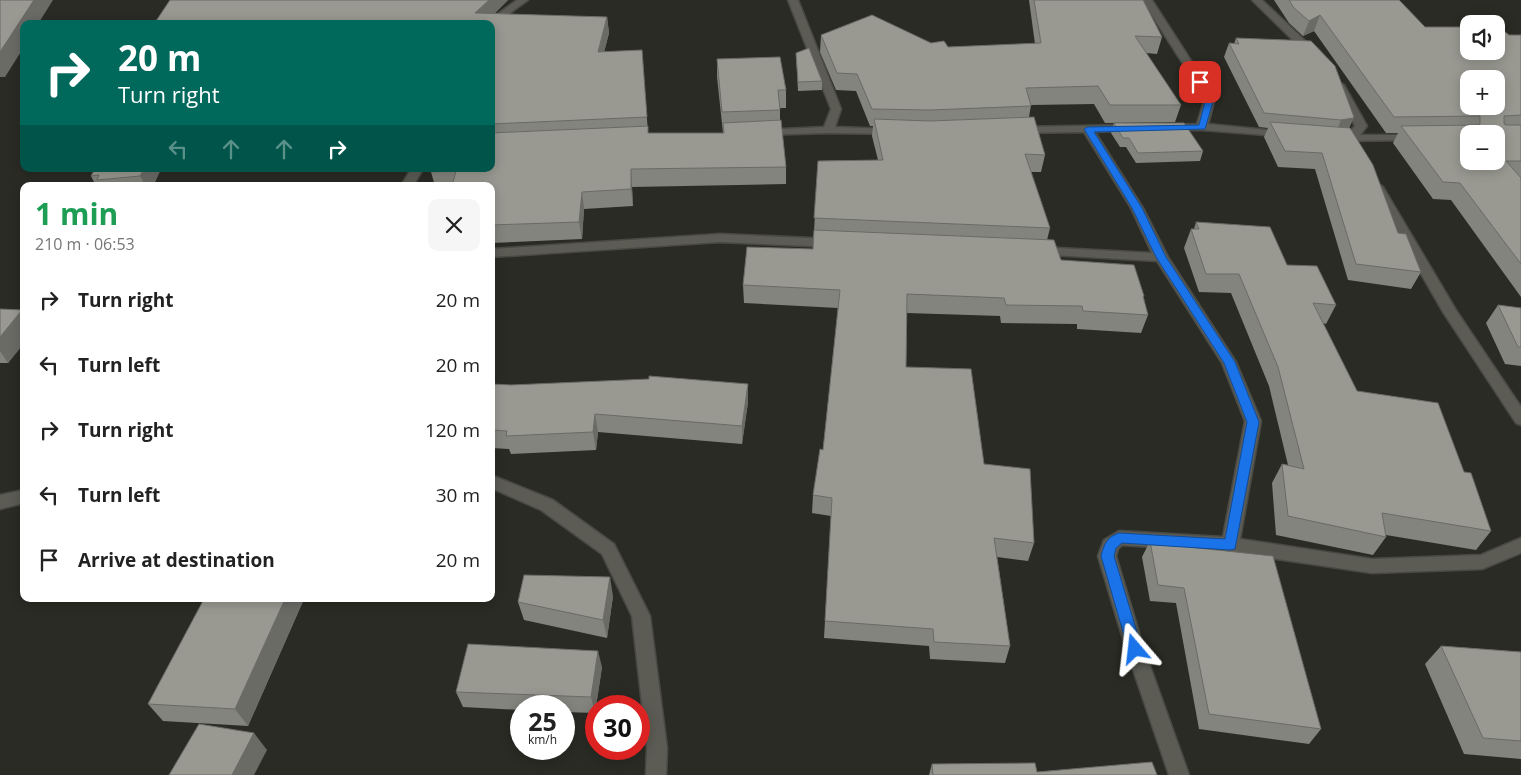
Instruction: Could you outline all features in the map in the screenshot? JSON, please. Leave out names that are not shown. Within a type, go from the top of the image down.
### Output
[{"type":"street","points":[[495,20],[523,0]]},
{"type":"street","points":[[793,0],[804,33],[818,62],[836,109],[828,130]]},
{"type":"street","points":[[1147,0],[1210,98],[1202,127]]},
{"type":"street","points":[[1257,0],[1321,61]]},
{"type":"street","points":[[1333,74],[1361,126],[1357,134],[1348,138]]},
{"type":"street","points":[[1006,130],[1202,127],[1297,136]]},
{"type":"street","points":[[1088,129],[1137,208],[1161,257],[1229,362],[1253,422],[1230,545]]},
{"type":"street","points":[[751,133],[828,130],[901,132]]},
{"type":"street","points":[[1326,138],[1422,138]]},
{"type":"street","points":[[1348,138],[1358,155]]},
{"type":"street","points":[[1372,180],[1450,312],[1521,419]]},
{"type":"street","points":[[495,253],[720,238],[843,243]]},
{"type":"street","points":[[1027,250],[1161,257]]},
{"type":"street","points":[[495,483],[547,505],[608,549],[641,616],[658,748],[656,775]]},
{"type":"street","points":[[0,502],[20,497]]},
{"type":"street","points":[[1179,775],[1135,649],[1107,556],[1110,545],[1119,538],[1230,545],[1372,566],[1482,562],[1521,545]]},
{"type":"building","points":[[0,0],[34,0],[20,20],[0,52]]},
{"type":"building","points":[[170,0],[489,0],[475,13],[607,17],[598,52],[642,50],[647,117],[495,124],[495,20],[157,20]]},
{"type":"building","points":[[1034,0],[1143,0],[1162,37],[1135,36],[1181,105],[1110,105],[1098,86],[1026,88],[1031,106],[930,110],[872,109],[857,74],[837,73],[821,35],[872,15],[931,43],[944,41],[948,47],[1041,43]]},
{"type":"building","points":[[1289,0],[1399,0],[1425,27],[1460,27],[1460,60],[1505,60],[1505,32],[1509,35],[1521,35],[1521,115],[1504,116],[1504,124],[1521,125],[1521,161],[1506,161],[1521,178],[1521,264],[1460,183],[1443,182],[1401,126],[1460,125],[1460,170],[1505,170],[1505,125],[1478,125],[1480,124],[1480,116],[1394,117],[1320,15],[1309,21],[1294,8]]},
{"type":"building","points":[[1236,38],[1311,41],[1335,66],[1354,117],[1341,120],[1264,113],[1229,43],[1239,44]]},
{"type":"building","points":[[809,48],[822,81],[798,82],[796,53]]},
{"type":"building","points":[[780,57],[786,90],[778,90],[780,110],[722,112],[717,59]]},
{"type":"building","points":[[1034,117],[1045,155],[1025,154],[1050,228],[814,218],[818,161],[883,160],[874,119],[930,121]]},
{"type":"building","points":[[781,120],[786,167],[631,169],[631,189],[582,192],[579,222],[495,225],[495,182],[453,182],[456,172],[495,172],[495,133],[648,126],[648,133],[724,133],[723,123]]},
{"type":"building","points":[[1270,122],[1350,128],[1373,165],[1398,233],[1406,234],[1421,272],[1356,264],[1322,153],[1285,151]]},
{"type":"building","points":[[1114,123],[1184,123],[1203,151],[1138,153],[1129,138],[1123,138]]},
{"type":"building","points":[[93,172],[142,172],[140,176],[97,180],[99,175],[91,176]]},
{"type":"building","points":[[1196,222],[1270,227],[1287,265],[1317,266],[1336,305],[1313,303],[1357,391],[1438,403],[1464,472],[1471,473],[1491,531],[1382,513],[1386,537],[1288,516],[1282,464],[1304,469],[1278,367],[1239,274],[1206,274],[1191,229],[1199,229]]},
{"type":"building","points":[[814,230],[1054,240],[1061,260],[1134,265],[1148,315],[1083,311],[1082,306],[1006,305],[1004,298],[907,294],[906,367],[971,369],[984,464],[1030,469],[1034,543],[994,538],[1010,646],[934,642],[933,629],[825,621],[832,498],[813,495],[820,449],[823,450],[840,290],[743,285],[747,247],[813,249]]},
{"type":"building","points":[[1498,305],[1521,308],[1521,347],[1518,347]]},
{"type":"building","points":[[0,309],[20,310],[20,312],[0,337]]},
{"type":"building","points":[[649,376],[748,384],[742,426],[595,414],[593,432],[506,436],[507,431],[495,430],[495,384],[649,379]]},
{"type":"building","points":[[1150,541],[1273,556],[1321,729],[1209,714],[1184,588],[1158,585]]},
{"type":"building","points":[[524,575],[610,577],[603,620],[518,602]]},
{"type":"building","points":[[202,602],[284,602],[235,709],[148,704]]},
{"type":"building","points":[[468,644],[598,651],[591,695],[585,695],[585,697],[456,692]]},
{"type":"building","points":[[1441,646],[1521,652],[1521,741],[1483,738]]},
{"type":"building","points":[[199,724],[254,733],[232,775],[169,775]]},
{"type":"building","points":[[1152,762],[1157,775],[933,775],[932,764],[1035,763],[1037,772]]},
{"type":"route","points":[[1135,649],[1107,556],[1110,545],[1119,538],[1230,545],[1253,422],[1229,362],[1161,257],[1137,208],[1088,129],[1202,127],[1210,98],[1200,82]]}]
